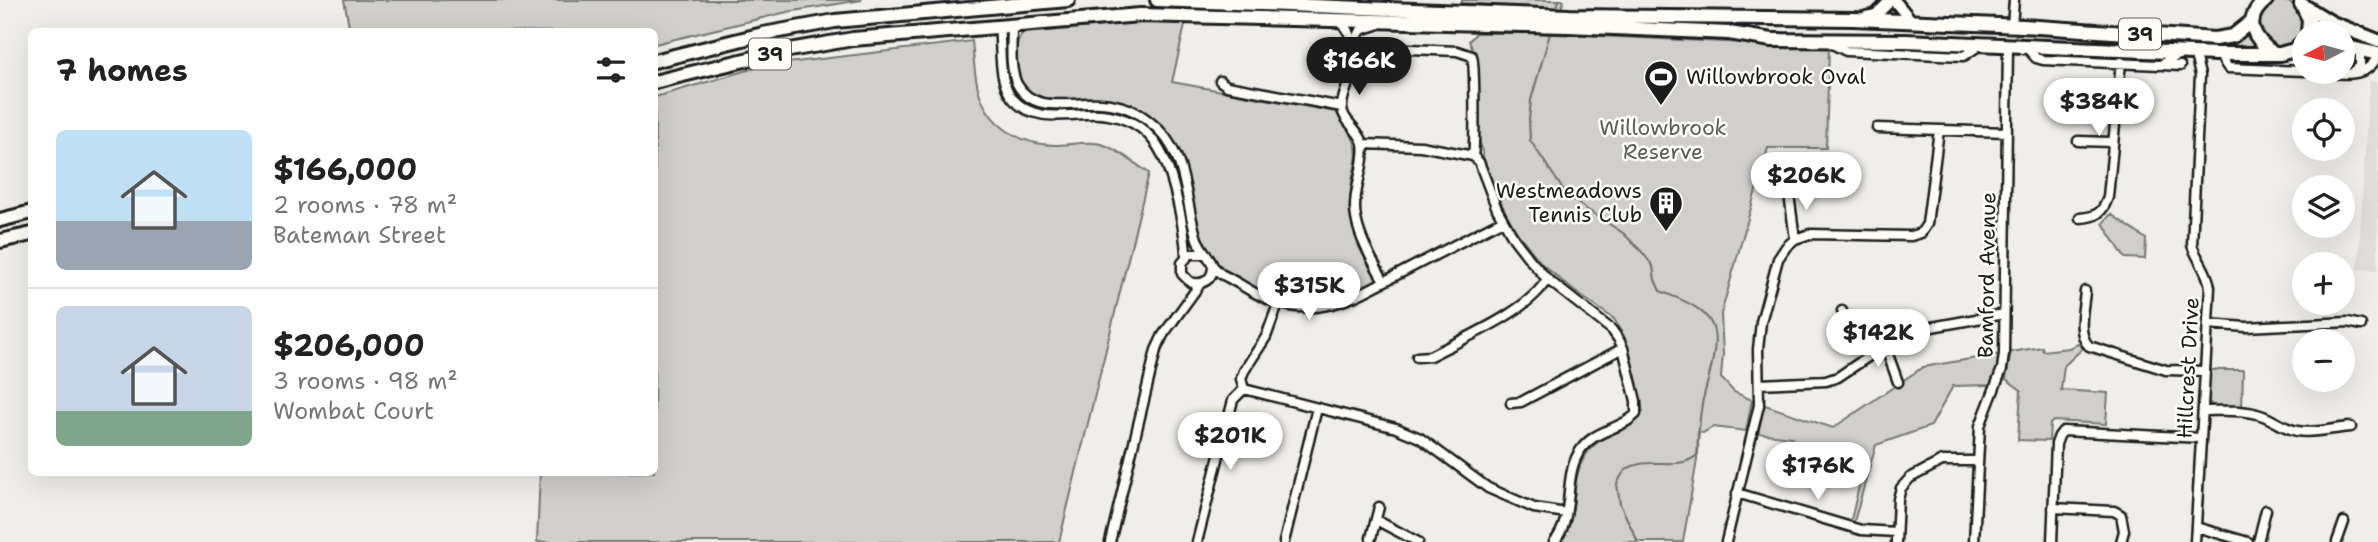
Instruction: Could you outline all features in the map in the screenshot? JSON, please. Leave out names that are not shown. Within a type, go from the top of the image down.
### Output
[{"type":"main road","name":"39","points":[[658,60],[824,22],[1004,2],[1068,0]]},
{"type":"main road","name":"39","points":[[1157,0],[1569,21],[1656,30],[1729,33],[1772,40],[1980,45],[2009,52],[2026,47],[2184,57],[2275,54],[2292,50]]},
{"type":"main road","points":[[2247,0],[2255,37],[2275,54]]},
{"type":"main road","name":"39","points":[[1569,21],[1649,17],[1853,19],[2215,39],[2233,36],[2253,21],[2259,6],[2266,0]]},
{"type":"main road","points":[[1004,2],[1005,25]]},
{"type":"main road","points":[[2298,2],[2309,21]]},
{"type":"main road","points":[[2298,2],[2332,23],[2378,41]]},
{"type":"main road","name":"39","points":[[658,81],[750,58],[888,35],[1140,15],[1465,22],[1534,20]]},
{"type":"main road","points":[[1649,17],[1650,24],[1656,30]]},
{"type":"main road","points":[[1746,18],[1767,25],[1771,30],[1772,40]]},
{"type":"main road","points":[[1772,40],[1776,26],[1784,18]]},
{"type":"main road","points":[[1892,41],[1893,21]]},
{"type":"main road","points":[[1960,24],[2003,36],[2009,52]]},
{"type":"main road","points":[[2009,52],[2010,37],[2017,26]]},
{"type":"main road","points":[[2356,49],[2378,54]]},
{"type":"main road","points":[[0,220],[28,213]]},
{"type":"main road","points":[[0,241],[28,235]]},
{"type":"street","points":[[2014,0],[2017,26]]},
{"type":"street","points":[[1853,19],[1876,15],[1890,1]]},
{"type":"street","points":[[1890,1],[1893,21]]},
{"type":"street","points":[[1890,1],[1912,22]]},
{"type":"street","points":[[1336,19],[1350,31],[1352,50],[1349,81],[1342,107],[1344,115],[1357,130],[1363,144],[1354,204],[1356,220],[1360,236],[1384,281]]},
{"type":"street","points":[[1352,50],[1358,33],[1367,27],[1431,26],[1465,22]]},
{"type":"street","points":[[1005,25],[1016,83],[1032,100],[1048,104],[1115,105],[1133,111],[1164,135],[1179,158],[1197,238],[1213,266],[1221,274],[1278,304],[1317,308],[1342,302],[1503,220]]},
{"type":"street","points":[[1005,25],[1003,76],[1014,100],[1030,111],[1047,116],[1100,114],[1116,117],[1148,134],[1160,148],[1172,177],[1186,243],[1186,257],[1182,268],[1186,296],[1179,312]]},
{"type":"street","points":[[1826,41],[1846,51],[1964,56],[1980,45]]},
{"type":"street","points":[[2026,47],[2036,58],[2043,60],[2160,65],[2184,57]]},
{"type":"street","points":[[1377,53],[1386,48],[1457,51],[1472,56],[1475,64],[1473,156]]},
{"type":"street","points":[[2356,70],[2360,66],[2360,50]]},
{"type":"street","name":"Bamford Avenue","points":[[1974,542],[1980,426],[2002,369],[2004,354],[2009,52]]},
{"type":"street","points":[[2200,75],[2207,61],[2217,54],[2228,68],[2292,70]]},
{"type":"street","points":[[2356,72],[2368,69],[2378,54]]},
{"type":"street","name":"Hillcrest Drive","points":[[2184,57],[2196,59],[2200,75],[2191,235],[2195,254],[2209,278],[2195,542]]},
{"type":"street","points":[[2080,218],[2093,218],[2105,206],[2108,197],[2121,62]]},
{"type":"street","points":[[1220,80],[1227,86],[1342,107]]},
{"type":"street","points":[[1877,128],[2007,132]]},
{"type":"street","points":[[1726,542],[1759,405],[1760,322],[1778,258],[1795,239],[1810,234],[1911,236],[1921,233],[1927,224],[1939,130]]},
{"type":"street","points":[[2078,141],[2113,142]]},
{"type":"street","points":[[1363,144],[1421,146],[1473,156],[1479,162],[1503,220],[1514,239],[1547,279],[1612,330],[1623,348],[1637,404],[1636,414],[1629,420],[1602,431],[1580,451],[1570,477],[1564,526],[1554,542]]},
{"type":"street","points":[[1793,183],[1789,194],[1795,239]]},
{"type":"street","points":[[1186,257],[1195,253],[1205,254]]},
{"type":"street","points":[[1110,542],[1156,349],[1179,312],[1213,272],[1213,266]]},
{"type":"street","points":[[1185,278],[1189,282],[1237,281]]},
{"type":"street","points":[[1417,358],[1430,356],[1515,310],[1538,293],[1547,279]]},
{"type":"street","points":[[2085,291],[2082,334],[2084,342],[2089,346],[2166,370],[2205,372]]},
{"type":"street","points":[[1244,389],[1241,379],[1244,371],[1266,337],[1278,304]]},
{"type":"street","points":[[1842,311],[1850,332],[1868,356]]},
{"type":"street","points":[[1759,383],[1826,381],[1839,376],[1899,336],[1915,330],[2004,314]]},
{"type":"street","points":[[2208,324],[2246,327],[2348,322],[2361,325]]},
{"type":"street","points":[[1885,346],[1898,382]]},
{"type":"street","points":[[1511,402],[1521,402],[1623,348]]},
{"type":"street","points":[[1244,389],[1396,428],[1420,438],[1489,488],[1513,500],[1534,508],[1566,513]]},
{"type":"street","points":[[1197,542],[1233,400],[1244,389]]},
{"type":"street","points":[[1284,542],[1317,408]]},
{"type":"street","points":[[2203,411],[2260,414],[2285,428],[2297,431],[2312,432],[2351,427]]},
{"type":"street","points":[[2052,542],[2056,444],[2063,431],[2201,438]]},
{"type":"street","points":[[1896,542],[1898,499],[1901,488],[1910,478],[1942,461],[1977,461]]},
{"type":"street","points":[[1737,493],[1861,530],[1896,531]]},
{"type":"street","points":[[1371,538],[1379,507]]},
{"type":"street","points":[[2053,508],[2114,511],[2121,515],[2124,521],[2121,542]]},
{"type":"street","points":[[2258,542],[2266,510]]},
{"type":"street","points":[[1376,520],[1418,542]]},
{"type":"street","points":[[2337,542],[2344,522]]},
{"type":"street","points":[[2196,527],[2248,542]]},
{"type":"shaded area","points":[[2369,81],[2378,81],[2378,270],[2358,269]]},
{"type":"green space","points":[[344,0],[862,0],[787,12],[658,43],[658,28],[349,28]]},
{"type":"green space","points":[[1462,0],[1564,0],[1561,9],[1462,3]]},
{"type":"green space","points":[[2272,2],[2290,2],[2298,7],[2304,21],[2292,21],[2290,46],[2272,46],[2264,41],[2259,33],[2259,15],[2264,7]]},
{"type":"green space","points":[[1137,20],[1186,21],[1172,82],[1336,112],[1347,127],[1356,149],[1350,204],[1353,225],[1379,280],[1337,298],[1308,304],[1279,300],[1263,294],[1222,270],[1205,249],[1198,235],[1179,158],[1173,144],[1153,118],[1135,106],[1120,101],[1069,100],[1038,96],[1026,90],[1018,79],[1016,50],[1023,33],[1104,26]]},
{"type":"green space","points":[[2249,29],[2256,47],[2229,49],[2013,42],[2013,38],[2022,31],[2204,42]]},
{"type":"green space","name":"Willowbrook Reserve","points":[[1476,33],[1533,33],[1829,47],[1826,148],[1768,148],[1721,314],[1721,378],[1734,392],[1752,400],[1746,431],[1713,427],[1703,433],[1698,432],[1697,460],[1683,542],[1561,542],[1570,522],[1579,468],[1589,450],[1600,440],[1633,424],[1643,411],[1625,338],[1614,319],[1542,264],[1512,226],[1497,194],[1478,135],[1478,61],[1469,41]]},
{"type":"green space","points":[[972,41],[980,95],[992,116],[1009,132],[1031,142],[1043,144],[1104,145],[1149,173],[1059,542],[537,542],[540,476],[658,476],[658,96],[762,66]]},
{"type":"green space","points":[[2111,214],[2146,239],[2145,259],[2125,258],[2103,223]]},
{"type":"green space","points":[[2078,344],[2083,348],[2064,366],[2061,390],[2108,393],[2106,424],[2053,421],[2050,424],[2049,441],[2018,440],[2021,390],[2006,379],[2011,352],[2042,347],[2043,351],[2069,348]]},
{"type":"green space","points":[[2001,354],[1990,385],[1953,386],[1931,426],[1876,445],[1853,525],[1850,524],[1860,482],[1786,461],[1792,437],[1756,433],[1762,404],[1833,428],[1923,367]]},
{"type":"green space","points":[[2209,370],[2243,370],[2242,408],[2214,407],[2209,402]]},
{"type":"waterway","points":[[1556,11],[1559,0]]},
{"type":"waterway","points":[[1551,30],[1531,100],[1530,140],[1562,188],[1574,201],[1623,233],[1642,252],[1653,266],[1660,291],[1702,312],[1714,331],[1714,352],[1701,410],[1698,454],[1682,462],[1634,465],[1625,471],[1617,484],[1620,504],[1638,542]]},
{"type":"place","name":"Willowbrook Oval","points":[[1661,107]]},
{"type":"place","name":"Westmeadows Tennis Club","points":[[1666,233]]}]
